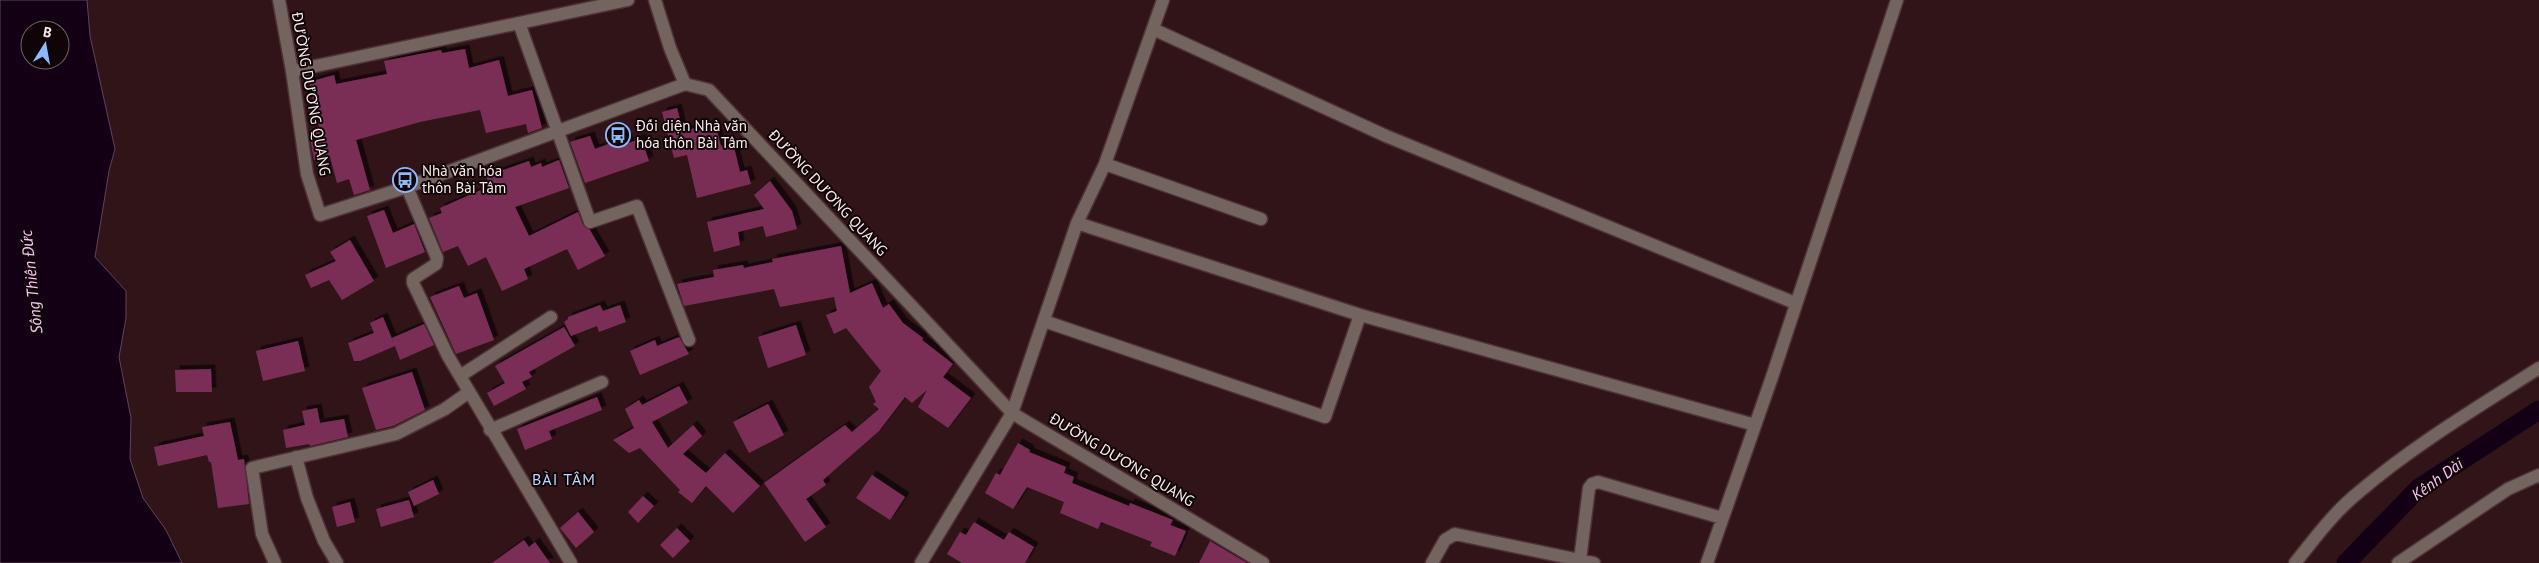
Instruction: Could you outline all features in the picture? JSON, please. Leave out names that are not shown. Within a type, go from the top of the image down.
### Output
[{"type":"street","name":"ĐƯỜNG DƯƠNG QUANG","points":[[279,0],[292,71],[307,174],[320,215],[406,187],[685,84],[710,90],[1012,413],[1263,563]]},
{"type":"street","points":[[292,71],[628,0]]},
{"type":"street","points":[[655,0],[670,48],[685,84]]},
{"type":"street","points":[[921,563],[1012,413],[1078,223],[1105,164],[1163,0]]},
{"type":"street","points":[[1707,563],[1897,0]]},
{"type":"street","points":[[519,23],[590,222],[638,206],[689,340]]},
{"type":"street","points":[[1153,29],[1386,136],[1795,303]]},
{"type":"street","points":[[1105,164],[1261,219]]},
{"type":"street","points":[[406,187],[437,258],[436,264],[413,279],[413,283],[460,376],[490,430],[571,563]]},
{"type":"street","points":[[1078,223],[1360,315],[1755,425]]},
{"type":"street","points":[[1044,321],[1325,417],[1360,315]]},
{"type":"street","points":[[460,376],[551,317]]},
{"type":"street","points":[[2295,563],[2330,519],[2358,492],[2411,452],[2539,368]]},
{"type":"street","points":[[490,430],[602,382]]},
{"type":"street","points":[[275,563],[262,534],[252,468],[296,456],[396,434],[445,409],[469,392]]},
{"type":"street","points":[[296,456],[307,498],[324,541],[337,563]]},
{"type":"street","points":[[2398,563],[2508,489],[2539,475]]},
{"type":"street","points":[[1580,560],[1589,488],[1592,484],[1598,482],[1722,518]]},
{"type":"street","points":[[1432,563],[1445,540],[1455,534],[1594,563]]},
{"type":"water","name":"Sông Thiên Đức","points":[[0,0],[87,0],[90,36],[115,149],[109,171],[95,257],[126,291],[126,318],[119,357],[131,418],[130,459],[143,498],[166,530],[182,563],[0,563]]},
{"type":"building","points":[[465,49],[469,68],[499,60],[508,96],[532,90],[542,128],[528,133],[526,124],[486,133],[480,110],[420,122],[356,140],[370,190],[354,195],[349,179],[337,183],[330,157],[314,160],[309,133],[320,131],[309,82],[334,75],[336,84],[387,74],[384,61],[441,50],[442,53]]},
{"type":"building","points":[[677,108],[683,131],[715,123],[721,146],[733,143],[740,172],[747,170],[751,184],[697,198],[687,155],[674,158],[662,112]]},
{"type":"building","points":[[590,136],[595,149],[627,137],[629,143],[641,138],[649,161],[585,183],[570,142]]},
{"type":"building","points":[[559,160],[569,188],[515,207],[529,236],[578,212],[583,225],[590,230],[605,256],[578,270],[567,249],[524,269],[528,279],[502,291],[486,257],[468,266],[458,246],[443,252],[429,218],[442,213],[440,208],[490,186],[486,176],[529,161],[531,167],[541,163],[542,167]]},
{"type":"building","points":[[770,181],[792,211],[797,229],[766,237],[763,226],[738,232],[740,245],[714,252],[707,222],[764,209],[754,195]]},
{"type":"building","points":[[384,210],[393,233],[414,224],[425,252],[386,268],[367,216]]},
{"type":"building","points":[[350,240],[374,281],[342,300],[329,280],[311,288],[305,275],[336,261],[330,252]]},
{"type":"building","points":[[841,246],[850,293],[872,283],[883,308],[889,304],[903,323],[953,364],[943,377],[971,398],[948,428],[918,407],[927,390],[912,403],[905,397],[879,431],[823,480],[826,485],[806,499],[826,527],[805,542],[764,483],[845,425],[852,432],[879,409],[873,404],[876,402],[869,387],[881,371],[846,328],[834,334],[826,315],[837,311],[834,297],[780,307],[774,289],[684,306],[677,284],[714,277],[713,270],[743,265],[744,268],[773,262],[772,259]]},
{"type":"building","points":[[459,286],[464,298],[477,293],[494,340],[456,354],[430,297]]},
{"type":"building","points":[[600,305],[603,311],[620,305],[626,322],[599,332],[597,326],[571,336],[564,322],[568,317]]},
{"type":"building","points":[[383,317],[395,346],[360,361],[354,361],[348,343],[374,333],[370,323]]},
{"type":"building","points":[[424,324],[434,345],[400,360],[392,338]]},
{"type":"building","points":[[796,325],[806,355],[768,368],[758,337]]},
{"type":"building","points":[[564,327],[575,346],[529,372],[532,377],[522,382],[526,389],[494,406],[487,393],[505,383],[495,366]]},
{"type":"building","points":[[679,337],[689,354],[640,375],[630,351],[655,340],[657,346]]},
{"type":"building","points":[[298,341],[305,371],[263,381],[256,351]]},
{"type":"building","points":[[211,369],[212,392],[176,392],[175,370]]},
{"type":"building","points":[[412,372],[425,410],[393,426],[376,430],[362,388]]},
{"type":"building","points":[[679,386],[688,403],[652,422],[668,448],[693,425],[702,436],[683,454],[706,473],[725,453],[760,486],[733,513],[706,486],[692,503],[678,492],[680,490],[640,448],[629,453],[613,440],[634,428],[625,409],[639,400],[642,405]]},
{"type":"building","points":[[597,397],[602,410],[549,431],[552,439],[525,450],[517,429]]},
{"type":"building","points":[[768,404],[784,435],[749,453],[733,422]]},
{"type":"building","points":[[317,408],[320,423],[344,419],[348,437],[310,446],[309,444],[286,448],[283,430],[305,425],[302,411]]},
{"type":"building","points":[[230,422],[238,460],[244,459],[249,504],[218,508],[211,462],[209,462],[207,455],[158,466],[154,447],[204,436],[202,427]]},
{"type":"building","points":[[1018,443],[1030,450],[1029,452],[1066,467],[1064,473],[1074,477],[1072,483],[1129,506],[1130,503],[1173,520],[1170,525],[1186,531],[1175,556],[1150,546],[1152,542],[1101,522],[1098,529],[1060,513],[1064,502],[1027,487],[1013,509],[985,493],[996,473],[1000,475]]},
{"type":"building","points":[[872,475],[905,497],[890,520],[856,498]]},
{"type":"building","points":[[433,480],[439,494],[414,506],[408,492]]},
{"type":"building","points":[[643,496],[654,506],[638,523],[628,512]]},
{"type":"building","points":[[409,500],[414,517],[381,527],[376,509]]},
{"type":"building","points":[[350,502],[355,522],[337,527],[332,507]]},
{"type":"building","points":[[578,512],[594,532],[576,548],[560,528]]},
{"type":"building","points":[[974,522],[1004,540],[1009,532],[1034,547],[1025,563],[962,563],[947,554],[960,532],[966,535]]},
{"type":"building","points":[[677,528],[690,541],[673,558],[660,545]]},
{"type":"building","points":[[524,540],[529,547],[535,542],[550,563],[492,563]]},
{"type":"building","points":[[1210,541],[1247,563],[1199,563]]},
{"type":"waterway","name":"Kênh Dài","points":[[2346,563],[2419,488],[2539,410]]},
{"type":"place","name":"Đối diện Nhà văn hóa thôn Bài Tâm","points":[[618,135]]},
{"type":"place","name":"Nhà văn hóa thôn Bài Tâm","points":[[405,180]]},
{"type":"district","name":"BÀI TÂM","points":[[564,479]]}]
